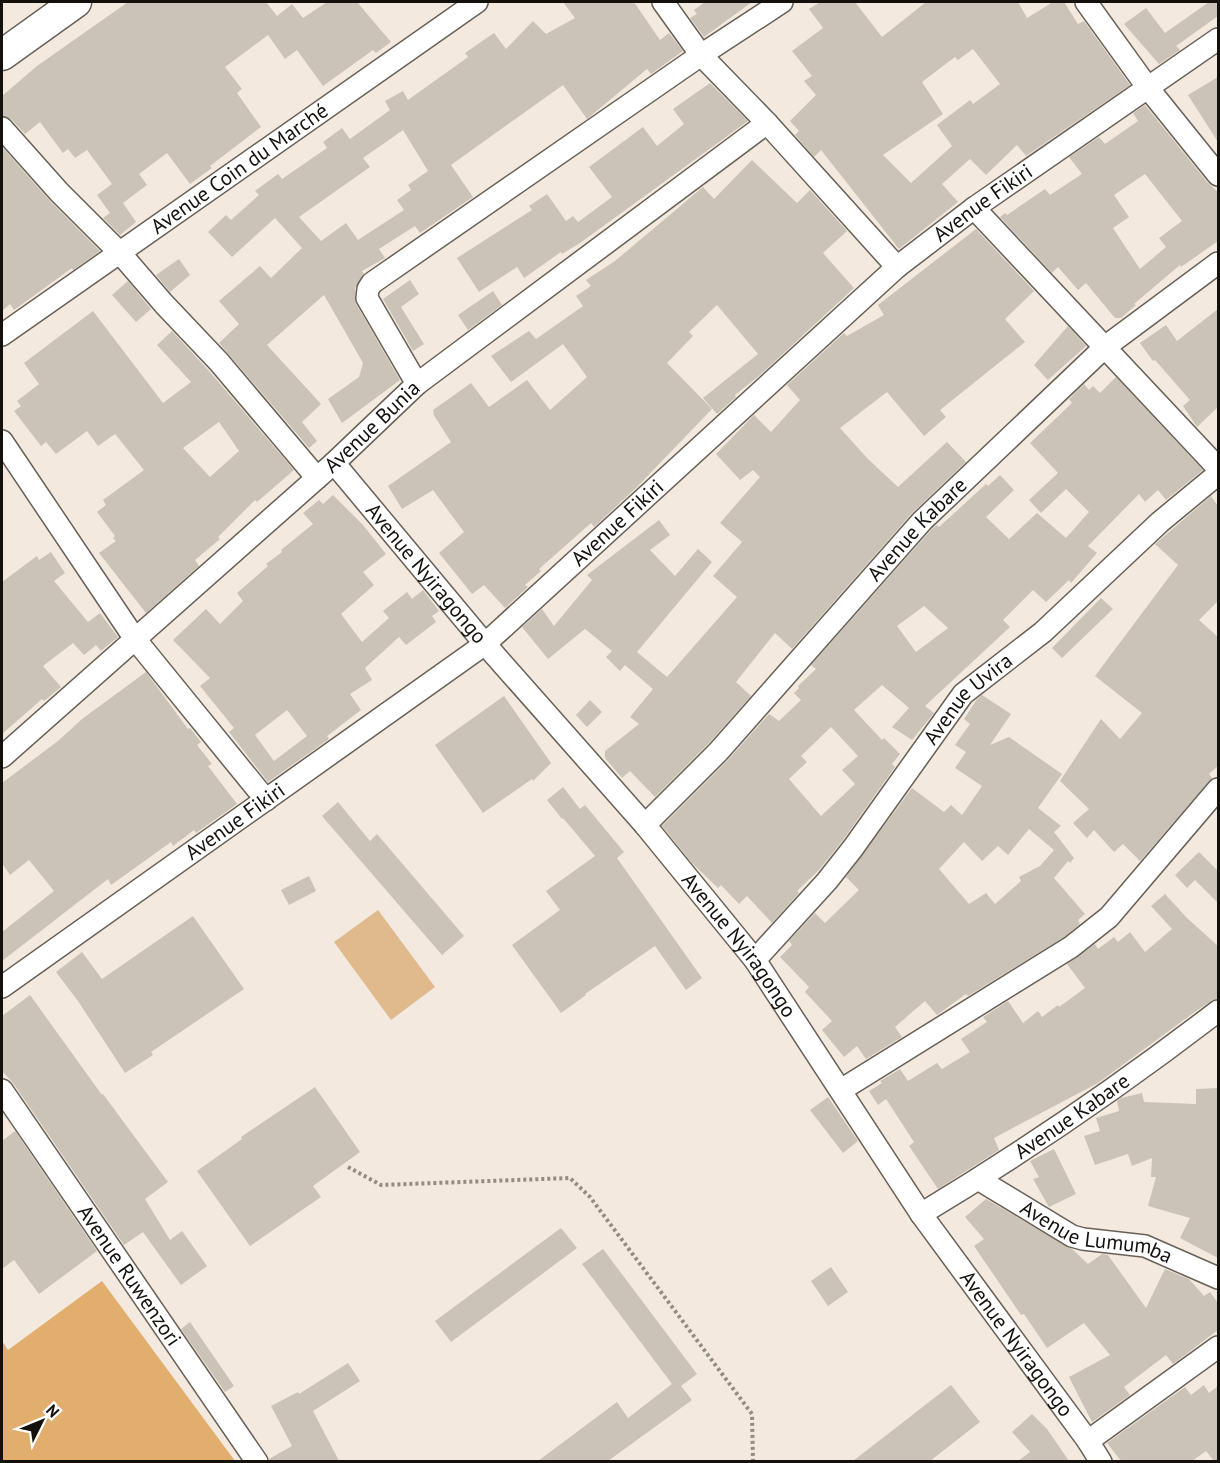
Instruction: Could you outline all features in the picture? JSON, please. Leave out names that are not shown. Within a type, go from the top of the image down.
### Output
[{"type":"main road","points":[[2,56],[76,2]]},
{"type":"street","name":"Avenue Coin du Marché","points":[[2,335],[477,2]]},
{"type":"street","points":[[663,2],[701,55],[767,123],[897,267]]},
{"type":"street","points":[[417,384],[367,298],[368,289],[372,283],[701,55],[782,2]]},
{"type":"street","points":[[1090,3],[1148,88],[1218,175]]},
{"type":"street","name":"Avenue Fikiri","points":[[2,987],[485,645],[897,267],[974,208],[1218,39]]},
{"type":"street","name":"Avenue Bunia","points":[[2,757],[334,463],[417,384],[767,123]]},
{"type":"street","points":[[2,128],[219,362],[316,478]]},
{"type":"street","points":[[974,208],[1218,468]]},
{"type":"street","name":"Avenue Kabare","points":[[645,825],[718,752],[922,521],[1105,347],[1218,263]]},
{"type":"street","points":[[2,441],[135,639],[266,800]]},
{"type":"street","name":"Avenue Nyiragongo","points":[[334,463],[485,645],[645,825],[755,960],[921,1214],[1101,1461]]},
{"type":"street","name":"Avenue Uvira","points":[[755,960],[847,856],[963,694],[1042,632],[1160,522],[1218,474]]},
{"type":"street","points":[[840,1090],[1054,958],[1109,917],[1218,789]]},
{"type":"street","name":"Avenue Kabare","points":[[921,1214],[1140,1072],[1218,1011]]},
{"type":"street","name":"Avenue Ruwenzori","points":[[2,1090],[257,1461]]},
{"type":"street","name":"Avenue Lumumba","points":[[978,1179],[1072,1236],[1144,1245],[1218,1278]]},
{"type":"street","points":[[1088,1441],[1218,1347]]},
{"type":"path","points":[[348,1167],[381,1185],[570,1178],[590,1197],[752,1414],[753,1461]]},
{"type":"shaded area","points":[[378,910],[435,987],[391,1020],[334,942]]},
{"type":"shaded area","points":[[102,1281],[235,1461],[2,1461],[2,1341],[8,1350]]},
{"type":"building","points":[[128,2],[266,2],[277,16],[292,4],[303,18],[327,2],[357,2],[391,42],[376,53],[373,50],[323,86],[297,50],[285,59],[268,35],[225,67],[242,89],[237,93],[261,127],[190,184],[167,153],[139,174],[147,185],[123,203],[136,222],[120,235],[103,218],[110,213],[97,195],[112,184],[87,150],[75,158],[68,149],[63,153],[40,122],[25,134],[11,119],[2,116],[2,96],[37,66]]},
{"type":"building","points":[[563,2],[634,2],[660,40],[669,33],[683,51],[651,74],[647,69],[587,119],[563,85],[451,165],[473,197],[420,233],[415,226],[379,249],[385,258],[362,271],[364,274],[355,288],[356,304],[400,380],[342,423],[328,399],[359,377],[363,363],[324,295],[267,345],[321,404],[302,422],[317,441],[309,448],[219,343],[239,324],[219,301],[260,266],[271,278],[302,248],[275,218],[232,257],[208,232],[226,215],[231,220],[259,195],[255,191],[278,174],[282,179],[327,148],[323,142],[342,128],[350,139],[390,110],[385,101],[403,91],[408,100],[468,57],[465,53],[494,33],[506,49],[533,21],[546,34],[575,18]],"holes":[[[403,130],[428,171],[408,185],[411,190],[397,200],[404,210],[358,240],[346,223],[321,241],[299,217],[370,167],[363,158]]]},
{"type":"building","points":[[705,2],[752,2],[704,37],[690,18],[697,14],[694,10]]},
{"type":"building","points":[[820,2],[855,2],[882,37],[926,2],[1018,2],[1027,18],[1053,2],[1064,2],[1078,24],[1084,21],[1130,85],[1026,156],[1017,145],[986,175],[970,159],[942,184],[958,202],[899,249],[821,150],[814,157],[795,135],[799,131],[790,121],[816,95],[804,81],[812,76],[792,51],[823,28],[809,9]],"holes":[[[973,49],[1000,84],[973,104],[970,100],[937,125],[952,146],[911,183],[883,155],[943,114],[922,82],[955,57],[958,60]]]},
{"type":"building","points":[[1209,2],[1218,2],[1218,16],[1176,46],[1180,50],[1159,64],[1124,24],[1146,8],[1165,33]]},
{"type":"building","points":[[1218,77],[1218,142],[1188,95]]},
{"type":"building","points":[[710,83],[748,121],[580,243],[562,254],[561,252],[524,278],[517,267],[479,292],[457,258],[532,210],[529,206],[547,194],[566,221],[573,216],[578,222],[612,197],[589,167],[643,127],[657,146],[684,124],[673,109]]},
{"type":"building","points":[[1145,105],[1208,183],[1218,192],[1218,241],[1181,267],[1180,265],[1121,318],[1115,318],[1086,283],[1078,290],[1058,267],[1052,273],[1000,217],[1005,213],[1007,215],[1045,189],[1050,195],[1082,174],[1069,157],[1099,137],[1105,144],[1138,121],[1133,113]],"holes":[[[1145,174],[1182,221],[1159,238],[1166,247],[1140,269],[1113,228],[1129,217],[1114,195]]]},
{"type":"building","points":[[2,147],[50,201],[100,251],[73,270],[72,268],[14,310],[10,304],[2,311]]},
{"type":"building","points":[[752,160],[797,203],[810,190],[847,231],[823,253],[854,288],[717,414],[703,398],[758,354],[717,305],[689,332],[693,336],[667,363],[712,409],[637,487],[594,527],[591,523],[539,569],[541,571],[525,585],[528,587],[505,608],[484,585],[472,594],[439,553],[464,532],[433,490],[402,509],[388,486],[451,442],[433,414],[433,410],[471,383],[489,407],[527,380],[550,410],[587,377],[563,344],[511,382],[491,356],[529,331],[536,339],[583,306],[576,296],[591,286],[586,280],[615,261],[703,187],[714,199]]},
{"type":"building","points":[[976,229],[1034,291],[1005,319],[1025,342],[940,410],[946,417],[924,436],[887,392],[840,428],[898,487],[947,442],[966,462],[913,512],[792,649],[775,633],[736,682],[751,696],[709,743],[655,797],[630,771],[622,778],[605,758],[605,751],[639,724],[630,717],[653,689],[625,665],[620,671],[606,657],[612,651],[585,629],[548,659],[522,627],[542,609],[554,626],[592,580],[587,575],[659,520],[670,535],[650,550],[675,576],[698,549],[712,562],[637,652],[667,677],[737,597],[713,576],[742,542],[720,523],[760,477],[753,470],[740,480],[716,454],[754,415],[771,432],[800,400],[787,385],[844,333],[847,336],[884,315],[878,305]]},
{"type":"building","points":[[179,259],[190,275],[170,292],[156,275]]},
{"type":"building","points":[[410,280],[419,294],[401,307],[424,344],[413,351],[383,299]]},
{"type":"building","points":[[128,281],[151,309],[136,322],[112,295]]},
{"type":"building","points":[[493,291],[502,305],[468,330],[458,315]]},
{"type":"building","points":[[1218,309],[1218,407],[1197,427],[1183,406],[1190,400],[1155,360],[1153,361],[1140,343],[1166,325],[1177,341]]},
{"type":"building","points":[[93,311],[163,403],[191,382],[157,345],[172,331],[294,470],[257,502],[255,500],[218,537],[220,539],[195,560],[199,566],[146,613],[99,553],[116,541],[113,538],[115,536],[97,512],[106,505],[103,500],[144,470],[115,434],[98,446],[87,431],[56,454],[46,442],[41,446],[14,411],[21,406],[17,401],[39,384],[24,363]],"holes":[[[219,422],[239,451],[210,477],[183,448]]]},
{"type":"building","points":[[1068,326],[1086,346],[1048,380],[1034,365]]},
{"type":"building","points":[[1116,377],[1203,470],[1166,500],[1158,490],[1145,502],[1139,494],[1088,546],[1097,553],[1071,583],[1069,580],[1046,602],[1033,590],[1003,620],[1010,627],[925,706],[934,713],[912,740],[892,727],[909,708],[882,685],[854,710],[882,740],[884,738],[900,754],[892,764],[895,767],[843,840],[819,870],[797,891],[799,893],[772,923],[747,896],[739,904],[721,885],[718,888],[692,863],[662,826],[727,761],[769,714],[779,721],[801,700],[794,693],[816,669],[811,665],[931,530],[937,525],[939,527],[986,484],[988,486],[1000,475],[1014,490],[986,517],[1009,539],[1037,513],[1066,538],[1089,512],[1066,489],[1041,513],[1029,500],[1058,473],[1030,443],[1072,403],[1069,399],[1084,384],[1089,390],[1093,386],[1100,393]],"holes":[[[924,606],[948,628],[916,652],[897,626]],[[831,727],[858,756],[842,770],[855,784],[821,816],[789,779],[807,762],[801,756]]]},
{"type":"building","points":[[333,495],[363,525],[386,554],[363,572],[374,585],[341,614],[362,642],[389,618],[383,611],[407,592],[412,599],[423,590],[439,611],[432,616],[436,622],[406,645],[399,637],[365,668],[372,680],[350,694],[361,710],[327,736],[329,739],[268,782],[229,732],[234,728],[200,686],[210,678],[173,640],[206,609],[220,624],[243,601],[237,593],[268,566],[266,564],[282,552],[281,550],[313,524],[303,513],[319,500],[323,504]],"holes":[[[287,710],[307,736],[274,761],[255,735]]]},
{"type":"building","points":[[1211,496],[1218,506],[1218,601],[1199,620],[1218,637],[1218,766],[1209,774],[1212,778],[1140,861],[1123,844],[1114,852],[1094,830],[1087,838],[1073,823],[1089,809],[1060,781],[1101,719],[1120,739],[1142,713],[1095,676],[1178,565],[1155,544]]},
{"type":"building","points":[[51,552],[65,573],[54,581],[88,622],[100,613],[118,637],[101,651],[96,645],[84,655],[73,643],[43,666],[61,687],[44,701],[42,699],[2,734],[2,582],[37,556],[39,560]]},
{"type":"building","points":[[1101,598],[1113,609],[1062,658],[1052,648]]},
{"type":"building","points":[[146,672],[188,729],[190,728],[201,742],[197,745],[212,764],[208,766],[237,804],[196,833],[194,830],[173,846],[171,842],[111,885],[108,879],[2,961],[2,932],[54,891],[29,860],[10,875],[2,863],[2,783],[58,741],[82,719]]},
{"type":"building","points":[[982,695],[1011,714],[990,745],[1009,737],[1062,774],[1038,808],[1061,826],[1054,832],[1074,858],[1070,863],[1068,861],[1054,878],[1085,914],[1078,920],[1080,924],[1064,937],[968,996],[966,994],[937,1015],[925,1001],[895,1027],[902,1037],[866,1059],[857,1046],[844,1057],[822,1030],[832,1021],[805,992],[809,987],[780,957],[792,945],[789,941],[815,913],[825,923],[859,890],[846,877],[912,788],[944,812],[951,805],[962,815],[982,786],[955,768],[966,752],[955,745],[970,724],[964,719]],"holes":[[[1029,829],[1054,850],[1040,866],[1019,877],[1021,881],[995,904],[986,893],[969,904],[939,869],[964,842],[982,861],[998,846],[1008,855]]]},
{"type":"building","points":[[504,696],[551,763],[533,781],[532,779],[483,813],[435,745]]},
{"type":"building","points":[[590,700],[602,712],[587,727],[576,715]]},
{"type":"building","points":[[563,787],[580,809],[585,805],[624,852],[617,858],[702,978],[686,990],[655,946],[561,1013],[512,945],[560,910],[546,891],[595,856],[547,800]]},
{"type":"building","points":[[338,802],[370,841],[377,834],[464,936],[442,955],[322,816]]},
{"type":"building","points":[[1199,852],[1218,871],[1218,903],[1195,880],[1187,888],[1175,875]]},
{"type":"building","points":[[309,876],[316,891],[289,905],[281,890]]},
{"type":"building","points":[[1165,894],[1218,946],[1218,999],[1196,1011],[1098,1083],[994,1138],[999,1150],[938,1189],[909,1146],[914,1142],[886,1099],[878,1105],[869,1091],[900,1069],[908,1081],[937,1063],[942,1069],[970,1052],[961,1039],[987,1022],[983,1017],[1008,1001],[1023,1023],[1038,1011],[1042,1017],[1058,1005],[1059,1007],[1085,988],[1067,964],[1095,944],[1098,949],[1114,937],[1118,942],[1130,932],[1145,952],[1172,929],[1151,906]]},
{"type":"building","points":[[193,916],[244,989],[151,1052],[153,1055],[125,1073],[78,1001],[56,972],[82,952],[102,979]]},
{"type":"building","points":[[30,995],[168,1182],[145,1199],[170,1240],[182,1231],[207,1266],[181,1285],[143,1232],[124,1245],[13,1083],[2,1071],[2,1016]]},
{"type":"building","points":[[315,1087],[360,1152],[313,1186],[321,1197],[250,1246],[197,1171],[242,1139],[241,1137]]},
{"type":"building","points":[[1218,1088],[1218,1258],[1180,1238],[1190,1218],[1148,1206],[1156,1177],[1151,1177],[1152,1158],[1132,1166],[1128,1154],[1095,1165],[1084,1136],[1100,1131],[1096,1118],[1119,1111],[1117,1101],[1121,1098],[1142,1093],[1144,1102],[1196,1104],[1196,1089]]},
{"type":"building","points":[[828,1097],[858,1141],[843,1153],[810,1110]]},
{"type":"building","points":[[15,1131],[97,1251],[39,1294],[14,1260],[2,1269],[2,1141]]},
{"type":"building","points":[[1054,1149],[1076,1194],[1049,1207],[1033,1179],[1039,1177],[1030,1161]]},
{"type":"building","points":[[986,1199],[1072,1249],[1088,1264],[1102,1254],[1108,1255],[1146,1308],[1165,1269],[1189,1279],[1204,1296],[1210,1292],[1218,1303],[1218,1330],[1173,1364],[1166,1355],[1124,1387],[1130,1395],[1092,1422],[1069,1377],[1110,1355],[1084,1323],[1047,1348],[1024,1314],[1021,1315],[974,1246],[984,1239],[965,1217]]},
{"type":"building","points":[[561,1228],[577,1248],[451,1342],[435,1321]]},
{"type":"building","points":[[603,1249],[697,1374],[681,1386],[692,1400],[608,1461],[538,1461],[617,1402],[628,1418],[672,1384],[582,1264]]},
{"type":"building","points":[[831,1267],[848,1292],[828,1306],[811,1281]]},
{"type":"building","points":[[190,1322],[234,1386],[225,1392],[181,1329]]},
{"type":"building","points":[[348,1363],[360,1381],[313,1411],[339,1461],[270,1461],[269,1459],[292,1446],[271,1406],[298,1392],[299,1394]]},
{"type":"building","points":[[951,1385],[980,1422],[930,1461],[853,1461]]},
{"type":"building","points":[[1204,1385],[1209,1393],[1218,1386],[1218,1461],[1214,1461],[1206,1451],[1192,1461],[1121,1461],[1107,1443],[1185,1387],[1191,1395]]},
{"type":"building","points":[[1032,1414],[1047,1429],[1069,1461],[1018,1461],[1030,1452],[1012,1432]]}]
